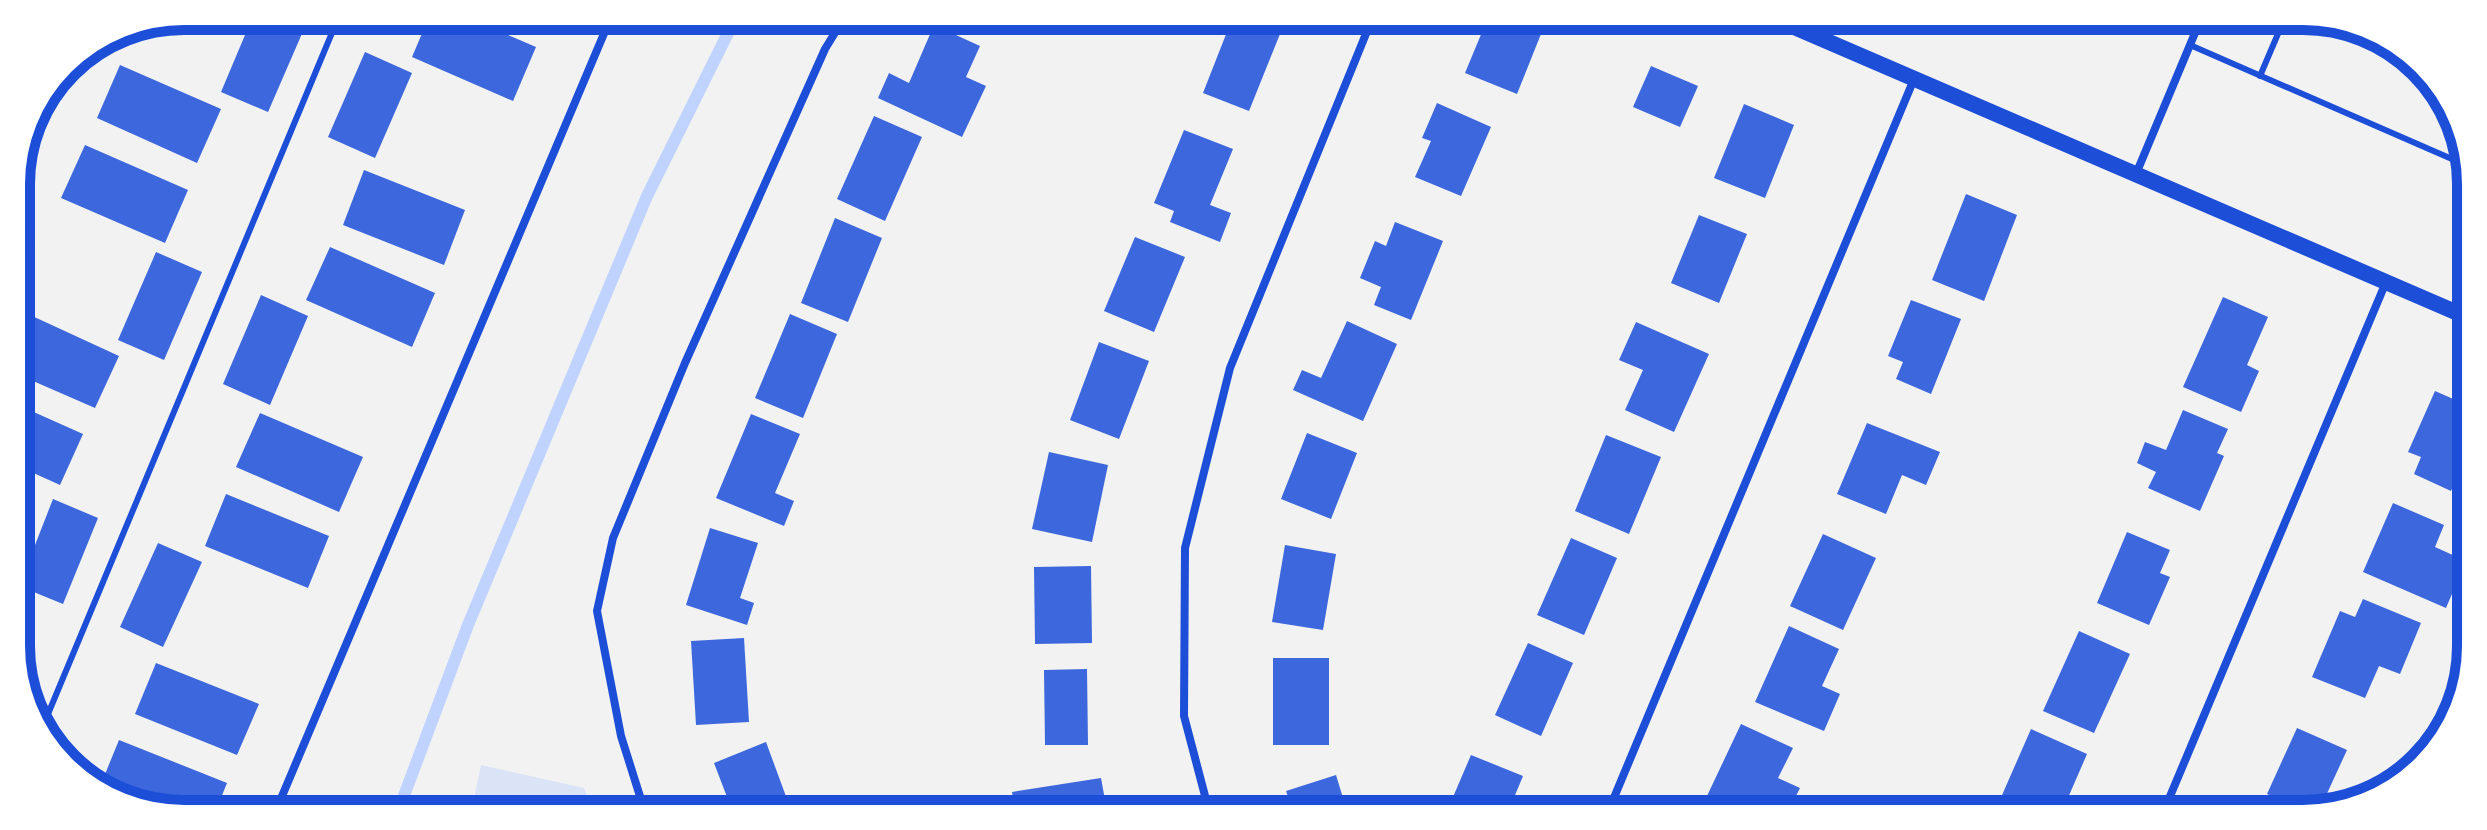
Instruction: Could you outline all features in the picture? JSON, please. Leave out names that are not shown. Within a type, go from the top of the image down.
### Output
[{"type":"main road","points":[[1801,30],[2457,313]]},
{"type":"street","points":[[280,800],[606,30]]},
{"type":"street","points":[[641,800],[621,736],[597,611],[613,538],[704,320],[825,49],[837,30]]},
{"type":"street","points":[[1206,800],[1184,716],[1185,548],[1230,368],[1368,30]]},
{"type":"street","points":[[2136,174],[2196,30]]},
{"type":"street","points":[[1613,800],[1914,79]]},
{"type":"street","points":[[2168,800],[2386,282]]},
{"type":"lane","points":[[47,716],[333,30]]},
{"type":"lane","points":[[2260,76],[2280,30]]},
{"type":"lane","points":[[2190,45],[2455,161]]},
{"type":"shaded area","points":[[481,765],[584,788],[589,800],[474,800]]},
{"type":"building","points":[[247,30],[304,30],[268,112],[221,92]]},
{"type":"building","points":[[423,30],[496,30],[536,47],[513,101],[412,57]]},
{"type":"building","points":[[932,30],[945,30],[980,46],[966,77],[986,86],[962,137],[878,98],[889,73],[909,83]]},
{"type":"building","points":[[1228,30],[1269,30],[1280,34],[1249,111],[1203,93]]},
{"type":"building","points":[[1483,30],[1543,30],[1517,94],[1465,73]]},
{"type":"building","points":[[365,52],[412,73],[375,158],[328,137]]},
{"type":"building","points":[[120,65],[221,109],[197,163],[97,118]]},
{"type":"building","points":[[1651,66],[1698,86],[1680,127],[1633,107]]},
{"type":"building","points":[[1437,103],[1491,127],[1461,196],[1415,177],[1431,141],[1422,138]]},
{"type":"building","points":[[1744,104],[1794,125],[1765,198],[1714,178]]},
{"type":"building","points":[[874,116],[922,137],[885,221],[837,199]]},
{"type":"building","points":[[1184,130],[1233,149],[1210,205],[1231,213],[1220,242],[1170,222],[1174,211],[1154,203]]},
{"type":"building","points":[[85,145],[188,190],[165,243],[61,198]]},
{"type":"building","points":[[364,170],[465,210],[444,265],[343,225]]},
{"type":"building","points":[[1966,194],[2017,215],[1984,301],[1932,280]]},
{"type":"building","points":[[1699,215],[1747,234],[1719,303],[1671,283]]},
{"type":"building","points":[[835,218],[882,238],[848,322],[801,303]]},
{"type":"building","points":[[1395,222],[1443,241],[1411,320],[1374,305],[1381,287],[1360,278],[1375,241],[1386,246]]},
{"type":"building","points":[[1135,237],[1185,257],[1154,332],[1104,311]]},
{"type":"building","points":[[330,247],[435,293],[412,347],[306,300]]},
{"type":"building","points":[[156,252],[202,272],[164,360],[118,340]]},
{"type":"building","points":[[261,295],[308,316],[270,405],[223,384]]},
{"type":"building","points":[[2223,297],[2268,317],[2247,365],[2259,371],[2241,412],[2183,387]]},
{"type":"building","points":[[1911,300],[1961,319],[1931,394],[1896,379],[1903,362],[1888,356]]},
{"type":"building","points":[[790,314],[837,334],[803,418],[755,398]]},
{"type":"building","points":[[30,315],[119,356],[95,408],[30,380]]},
{"type":"building","points":[[1347,321],[1397,344],[1363,421],[1293,390],[1302,370],[1321,378]]},
{"type":"building","points":[[1636,322],[1709,354],[1674,432],[1625,410],[1643,370],[1619,360]]},
{"type":"building","points":[[1099,342],[1149,361],[1119,439],[1070,420]]},
{"type":"building","points":[[2435,391],[2457,401],[2457,477],[2451,491],[2414,474],[2421,457],[2408,452]]},
{"type":"building","points":[[30,410],[83,434],[60,485],[30,471]]},
{"type":"building","points":[[2183,410],[2228,429],[2217,453],[2224,456],[2200,511],[2148,488],[2156,472],[2137,463],[2145,442],[2166,450]]},
{"type":"building","points":[[260,413],[363,457],[339,512],[236,467]]},
{"type":"building","points":[[751,414],[800,434],[775,493],[794,501],[784,526],[716,498]]},
{"type":"building","points":[[1867,423],[1940,452],[1926,485],[1902,475],[1886,514],[1837,494]]},
{"type":"building","points":[[1307,433],[1357,453],[1331,519],[1281,499]]},
{"type":"building","points":[[1606,435],[1661,457],[1629,534],[1575,511]]},
{"type":"building","points":[[1049,452],[1108,465],[1092,542],[1032,529]]},
{"type":"building","points":[[226,494],[329,536],[308,588],[205,546]]},
{"type":"building","points":[[53,499],[98,518],[63,604],[30,590],[30,558]]},
{"type":"building","points":[[2393,503],[2444,525],[2435,547],[2457,557],[2457,582],[2446,608],[2363,572]]},
{"type":"building","points":[[710,528],[758,543],[740,598],[754,603],[747,625],[686,605]]},
{"type":"building","points":[[2127,532],[2170,550],[2160,573],[2170,577],[2149,625],[2097,603]]},
{"type":"building","points":[[1823,534],[1876,558],[1843,630],[1790,606]]},
{"type":"building","points":[[1571,538],[1617,558],[1584,635],[1537,615]]},
{"type":"building","points":[[158,543],[202,562],[163,647],[120,627]]},
{"type":"building","points":[[1285,545],[1336,554],[1323,630],[1272,622]]},
{"type":"building","points":[[1091,566],[1092,643],[1035,644],[1034,567]]},
{"type":"building","points":[[2363,599],[2421,623],[2400,674],[2379,666],[2365,698],[2312,677],[2340,611],[2355,617]]},
{"type":"building","points":[[1789,626],[1839,649],[1822,686],[1840,694],[1824,731],[1755,702]]},
{"type":"building","points":[[2079,631],[2130,654],[2094,733],[2043,711]]},
{"type":"building","points":[[744,638],[749,722],[696,725],[691,641]]},
{"type":"building","points":[[1528,643],[1573,663],[1541,736],[1495,715]]},
{"type":"building","points":[[1273,658],[1329,658],[1329,745],[1273,745]]},
{"type":"building","points":[[156,663],[259,704],[237,755],[135,714]]},
{"type":"building","points":[[1087,669],[1088,745],[1045,745],[1044,670]]},
{"type":"building","points":[[1741,724],[1793,748],[1778,778],[1800,788],[1794,800],[1716,800],[1707,796]]},
{"type":"building","points":[[2297,728],[2347,750],[2325,799],[2281,800],[2267,794]]},
{"type":"building","points":[[2031,729],[2087,754],[2067,800],[2000,800]]},
{"type":"building","points":[[119,740],[227,783],[220,800],[184,800],[144,795],[104,777]]},
{"type":"building","points":[[766,742],[787,800],[728,800],[714,763]]},
{"type":"building","points":[[1471,755],[1523,776],[1513,800],[1452,800]]},
{"type":"building","points":[[1336,775],[1344,800],[1289,800],[1286,791]]},
{"type":"building","points":[[1101,778],[1105,800],[1013,800],[1012,792]]},
{"type":"waterway","points":[[402,800],[468,625],[647,196],[730,30]]}]
